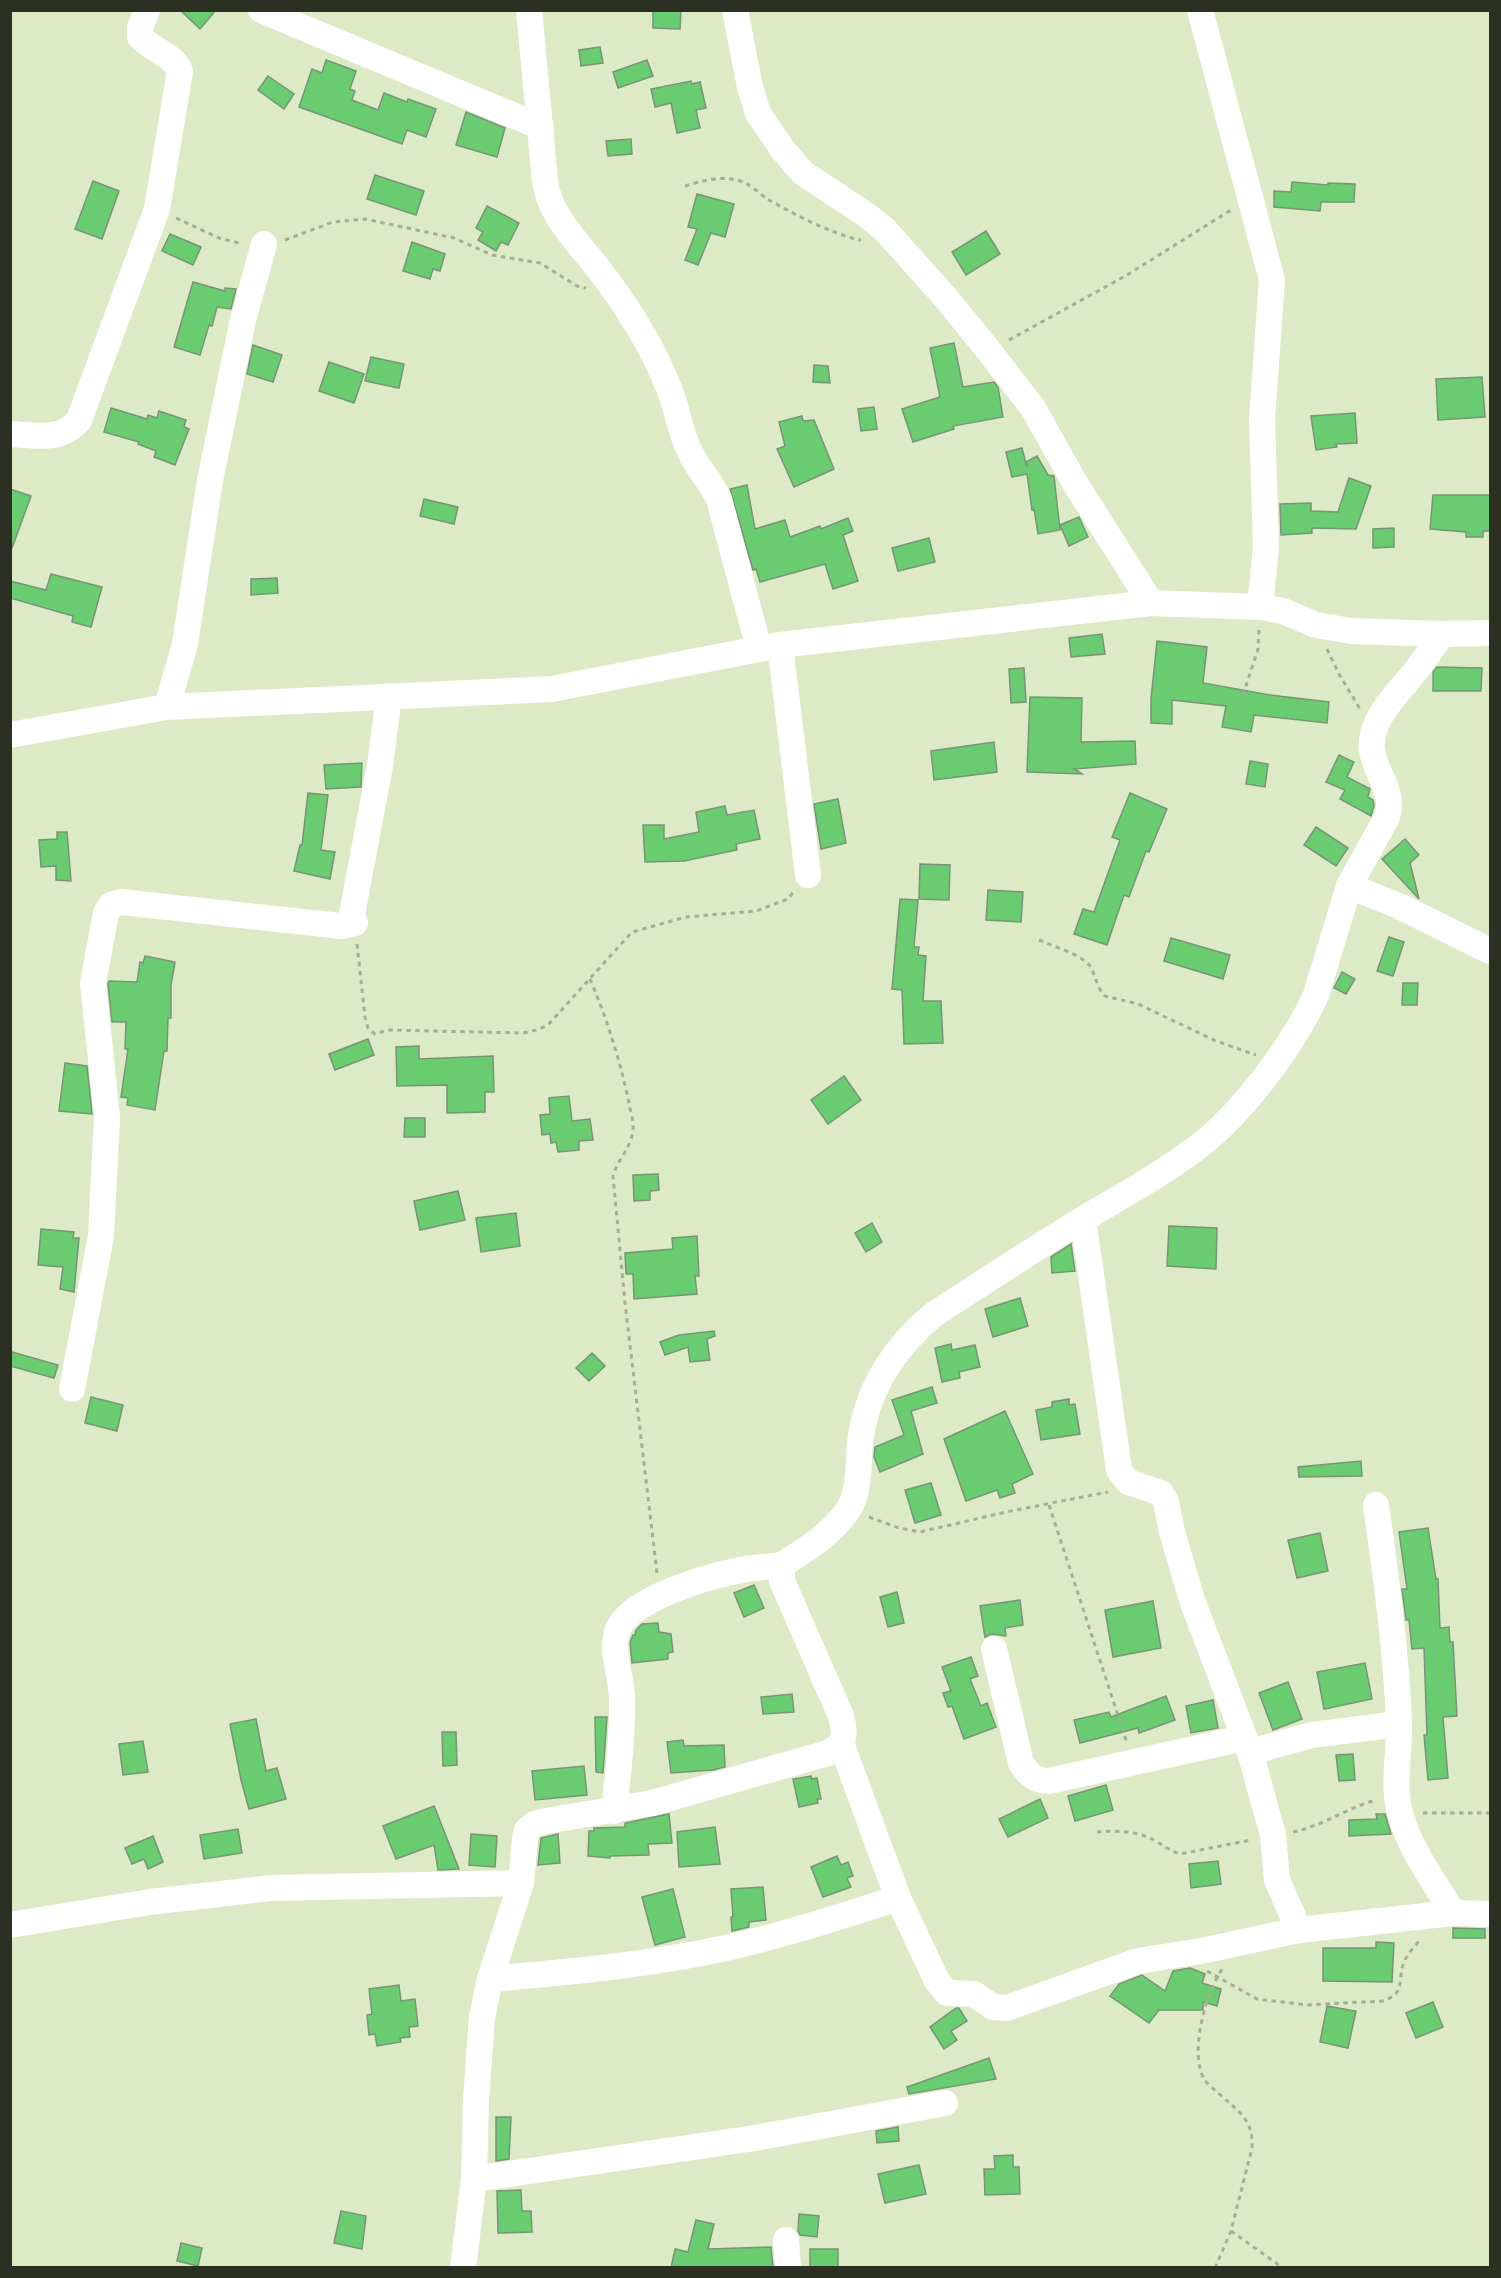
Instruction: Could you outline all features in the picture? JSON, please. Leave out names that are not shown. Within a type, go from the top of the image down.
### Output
[{"type":"street","points":[[10,434],[63,434],[72,429],[79,420],[157,208],[180,71],[178,66],[140,37],[140,28],[147,10]]},
{"type":"street","points":[[261,10],[541,127]]},
{"type":"street","points":[[529,10],[544,181],[550,204],[617,292],[663,372],[678,410],[684,440],[690,454],[712,484],[719,498],[770,647],[808,875]]},
{"type":"street","points":[[735,10],[750,87],[758,113],[787,155],[803,173],[885,230],[945,297],[989,351],[1034,408],[1075,483],[1151,603]]},
{"type":"street","points":[[1200,10],[1272,280],[1262,418],[1266,547],[1260,607]]},
{"type":"street","points":[[167,707],[185,644],[210,480],[243,320],[264,244]]},
{"type":"street","points":[[10,735],[167,707],[552,689],[770,647],[1151,603],[1260,607],[1283,611],[1316,625],[1350,631],[1491,633]]},
{"type":"street","points":[[614,1811],[621,1749],[622,1694],[616,1659],[617,1630],[624,1619],[637,1607],[660,1596],[740,1570],[782,1565],[832,1529],[848,1510],[855,1491],[865,1412],[885,1368],[905,1344],[933,1315],[1141,1186],[1203,1142],[1254,1090],[1300,1027],[1316,995],[1349,886],[1387,816],[1390,806],[1389,795],[1372,749],[1376,726],[1390,701],[1418,668],[1442,634]]},
{"type":"street","points":[[72,1389],[100,1236],[107,1117],[93,982],[106,913],[111,905],[121,902],[341,926],[355,923],[352,914],[380,766],[388,696]]},
{"type":"street","points":[[1349,886],[1399,906],[1491,951]]},
{"type":"street","points":[[1083,1220],[1118,1463],[1124,1479],[1136,1486],[1161,1493],[1166,1502],[1172,1532],[1193,1603],[1247,1745],[1273,1835],[1276,1880],[1299,1930]]},
{"type":"street","points":[[1376,1505],[1392,1620],[1399,1724],[1398,1803],[1412,1848],[1447,1914]]},
{"type":"street","points":[[463,2268],[474,2179],[476,2100],[482,2017],[490,1979],[521,1883],[528,1830],[534,1824],[652,1803],[825,1754],[835,1750],[841,1743],[845,1732],[841,1716],[782,1581],[782,1565]]},
{"type":"street","points":[[994,1648],[1021,1763],[1030,1776],[1039,1780],[1049,1781],[1133,1762],[1399,1724]]},
{"type":"street","points":[[841,1743],[898,1898],[941,1987],[950,1994],[977,1995],[997,2009],[1007,2008],[1138,1961],[1299,1930],[1447,1914],[1491,1914]]},
{"type":"street","points":[[10,1925],[150,1902],[271,1888],[521,1883]]},
{"type":"street","points":[[490,1979],[647,1962],[725,1948],[809,1927],[898,1898]]},
{"type":"street","points":[[474,2179],[755,2138],[945,2103]]},
{"type":"street","points":[[786,2240],[788,2268]]},
{"type":"path","points":[[685,186],[701,181],[724,179],[740,181],[768,199],[843,236],[866,241]]},
{"type":"path","points":[[989,351],[1127,275],[1250,199]]},
{"type":"path","points":[[157,208],[219,238],[247,244],[281,242],[333,222],[365,219],[454,238],[492,255],[540,263],[577,286],[617,292]]},
{"type":"path","points":[[1243,695],[1258,649],[1260,607]]},
{"type":"path","points":[[1316,625],[1339,674],[1363,713],[1376,726]]},
{"type":"path","points":[[355,923],[365,1017],[368,1028],[375,1034],[388,1030],[523,1033],[548,1025],[632,932],[686,917],[756,911],[788,899],[808,875]]},
{"type":"path","points":[[1039,940],[1085,961],[1105,996],[1138,1004],[1216,1041],[1275,1062]]},
{"type":"path","points":[[590,979],[605,1016],[624,1077],[633,1127],[630,1145],[625,1155],[616,1163],[613,1176],[660,1596]]},
{"type":"path","points":[[848,1510],[899,1528],[920,1532],[1136,1486]]},
{"type":"path","points":[[1049,1505],[1133,1762]]},
{"type":"path","points":[[1097,1832],[1115,1830],[1153,1839],[1172,1852],[1180,1854],[1302,1830],[1355,1806],[1398,1803],[1491,1813]]},
{"type":"path","points":[[1217,1977],[1257,1999],[1321,2005],[1382,2001],[1392,1998],[1399,1992],[1406,1958],[1447,1914]]},
{"type":"path","points":[[1215,2268],[1231,2231],[1253,2136],[1250,2126],[1241,2113],[1204,2080],[1199,2063],[1197,2041],[1217,1977],[1245,1941]]},
{"type":"path","points":[[1231,2231],[1283,2268]]},
{"type":"building","points":[[180,10],[216,10],[200,29]]},
{"type":"building","points":[[653,10],[681,10],[680,29],[653,28]]},
{"type":"building","points":[[600,47],[603,63],[581,66],[579,50]]},
{"type":"building","points":[[326,60],[356,71],[350,89],[355,91],[352,100],[378,110],[384,93],[407,102],[408,99],[436,109],[426,137],[407,130],[402,144],[299,107],[312,69],[322,73]]},
{"type":"building","points":[[647,60],[653,76],[618,88],[613,72]]},
{"type":"building","points":[[268,76],[294,94],[284,109],[258,90]]},
{"type":"building","points":[[691,81],[692,84],[700,82],[706,108],[696,110],[700,128],[677,133],[671,103],[655,107],[651,89]]},
{"type":"building","points":[[466,112],[505,128],[497,157],[456,145]]},
{"type":"building","points":[[631,139],[632,154],[608,156],[606,141]]},
{"type":"building","points":[[375,175],[424,191],[416,215],[367,199]]},
{"type":"building","points":[[93,181],[119,191],[102,239],[75,229]]},
{"type":"building","points":[[1292,182],[1328,185],[1328,183],[1355,184],[1354,202],[1321,202],[1320,211],[1274,207],[1274,191],[1291,192]]},
{"type":"building","points":[[697,194],[734,204],[725,237],[711,233],[698,265],[685,260],[697,229],[688,227]]},
{"type":"building","points":[[487,206],[519,223],[508,245],[501,242],[496,251],[478,240],[483,232],[476,228]]},
{"type":"building","points":[[986,231],[1000,254],[966,275],[952,252]]},
{"type":"building","points":[[170,234],[201,247],[193,265],[162,251]]},
{"type":"building","points":[[412,242],[445,254],[440,271],[433,269],[430,279],[403,271]]},
{"type":"building","points":[[193,282],[225,291],[225,288],[236,289],[231,309],[217,307],[200,355],[174,347]]},
{"type":"building","points":[[954,343],[963,387],[994,382],[998,387],[1003,417],[953,426],[954,429],[913,442],[902,409],[940,397],[930,348]]},
{"type":"building","points":[[253,345],[282,355],[273,382],[247,374]]},
{"type":"building","points":[[371,357],[404,364],[399,388],[365,381]]},
{"type":"building","points":[[329,362],[364,374],[354,403],[319,391]]},
{"type":"building","points":[[814,365],[828,366],[830,383],[813,382]]},
{"type":"building","points":[[1482,377],[1485,417],[1438,420],[1436,379]]},
{"type":"building","points":[[874,407],[877,429],[861,431],[858,409]]},
{"type":"building","points":[[111,408],[147,419],[148,415],[157,418],[159,411],[186,420],[184,427],[189,429],[175,465],[154,457],[156,451],[138,444],[139,442],[104,432]]},
{"type":"building","points":[[1355,413],[1357,443],[1336,444],[1337,447],[1316,450],[1311,416]]},
{"type":"building","points":[[802,416],[803,421],[814,420],[834,469],[794,487],[777,449],[785,446],[779,422]]},
{"type":"building","points":[[1022,448],[1027,467],[1026,462],[1037,456],[1048,475],[1054,476],[1060,530],[1038,534],[1027,474],[1012,477],[1006,452]]},
{"type":"building","points":[[1349,478],[1371,486],[1356,529],[1312,528],[1312,533],[1281,535],[1280,504],[1311,503],[1311,511],[1338,512]]},
{"type":"building","points":[[747,485],[755,529],[785,520],[790,537],[820,526],[821,529],[848,518],[853,531],[843,535],[858,581],[833,589],[825,564],[760,582],[756,569],[753,570],[730,489]]},
{"type":"building","points":[[10,489],[31,496],[12,548],[10,548]]},
{"type":"building","points":[[1433,495],[1491,495],[1491,531],[1483,531],[1483,537],[1466,537],[1466,532],[1430,529]]},
{"type":"building","points":[[424,499],[458,507],[454,524],[420,516]]},
{"type":"building","points":[[1079,517],[1088,537],[1069,546],[1060,525]]},
{"type":"building","points":[[1394,528],[1394,547],[1373,548],[1373,529]]},
{"type":"building","points":[[929,538],[935,562],[898,571],[892,548]]},
{"type":"building","points":[[51,574],[102,587],[91,627],[72,622],[73,616],[10,598],[10,581],[46,590]]},
{"type":"building","points":[[277,578],[278,593],[251,595],[251,579]]},
{"type":"building","points":[[1102,634],[1105,654],[1071,657],[1069,638]]},
{"type":"building","points":[[1157,641],[1207,647],[1203,683],[1270,695],[1329,702],[1327,723],[1254,715],[1251,732],[1222,727],[1226,706],[1172,700],[1172,724],[1151,723]]},
{"type":"building","points":[[1437,667],[1482,668],[1481,691],[1433,691],[1433,672]]},
{"type":"building","points":[[1024,668],[1026,702],[1011,703],[1009,669]]},
{"type":"building","points":[[1030,697],[1082,698],[1081,742],[1135,741],[1136,764],[1074,769],[1082,774],[1027,772]]},
{"type":"building","points":[[994,742],[997,772],[934,780],[931,751]]},
{"type":"building","points":[[1339,755],[1354,762],[1347,777],[1370,789],[1368,797],[1373,800],[1374,806],[1371,816],[1340,799],[1345,790],[1326,782]]},
{"type":"building","points":[[1250,761],[1268,764],[1265,787],[1246,784]]},
{"type":"building","points":[[362,763],[361,787],[326,789],[324,765]]},
{"type":"building","points":[[308,793],[328,795],[321,850],[335,852],[330,879],[294,871],[300,845],[302,845]]},
{"type":"building","points":[[1130,793],[1167,809],[1149,852],[1146,851],[1129,897],[1124,895],[1107,945],[1074,934],[1083,909],[1094,912],[1120,840],[1112,837]]},
{"type":"building","points":[[838,799],[846,843],[821,849],[814,804]]},
{"type":"building","points":[[725,806],[727,815],[754,810],[760,839],[736,844],[737,850],[684,861],[645,862],[643,825],[664,825],[664,839],[699,832],[696,812]]},
{"type":"building","points":[[1316,827],[1348,848],[1336,866],[1304,845]]},
{"type":"building","points":[[57,832],[67,832],[71,881],[56,880],[56,866],[41,867],[39,840],[57,839]]},
{"type":"building","points":[[1405,839],[1419,855],[1410,863],[1419,899],[1382,859]]},
{"type":"building","points":[[920,864],[950,865],[949,900],[919,899]]},
{"type":"building","points":[[988,890],[1023,892],[1021,922],[986,920]]},
{"type":"building","points":[[900,899],[918,900],[914,947],[919,947],[918,955],[926,956],[923,1001],[941,1001],[943,1043],[904,1044],[902,990],[892,989]]},
{"type":"building","points":[[1389,937],[1404,942],[1393,976],[1377,971]]},
{"type":"building","points":[[1171,938],[1230,955],[1223,979],[1164,961]]},
{"type":"building","points":[[145,956],[175,962],[171,985],[171,1018],[168,1018],[167,1051],[164,1051],[155,1110],[127,1105],[128,1098],[121,1097],[128,1049],[125,1049],[126,1022],[112,1022],[108,984],[109,981],[137,982],[140,962],[143,963]]},
{"type":"building","points":[[1342,972],[1355,979],[1346,994],[1334,988]]},
{"type":"building","points":[[1403,983],[1418,983],[1417,1005],[1402,1005]]},
{"type":"building","points":[[368,1039],[374,1055],[335,1070],[329,1054]]},
{"type":"building","points":[[419,1046],[419,1059],[493,1056],[494,1092],[485,1092],[485,1112],[447,1113],[447,1085],[397,1086],[396,1047]]},
{"type":"building","points":[[65,1063],[87,1066],[92,1114],[59,1111]]},
{"type":"building","points":[[844,1076],[861,1100],[828,1124],[811,1100]]},
{"type":"building","points":[[569,1096],[572,1121],[590,1119],[593,1140],[579,1141],[579,1150],[558,1152],[556,1142],[551,1143],[550,1134],[542,1135],[540,1115],[550,1114],[549,1098]]},
{"type":"building","points":[[405,1118],[425,1118],[425,1137],[404,1137]]},
{"type":"building","points":[[658,1174],[659,1190],[650,1191],[650,1200],[634,1201],[633,1175]]},
{"type":"building","points":[[458,1191],[465,1220],[420,1230],[414,1201]]},
{"type":"building","points":[[516,1213],[520,1246],[481,1252],[476,1218]]},
{"type":"building","points":[[872,1223],[882,1242],[866,1252],[855,1233]]},
{"type":"building","points":[[1169,1226],[1217,1228],[1216,1269],[1167,1266]]},
{"type":"building","points":[[41,1229],[74,1232],[73,1238],[79,1238],[74,1292],[60,1289],[63,1267],[38,1265]]},
{"type":"building","points":[[697,1236],[699,1276],[695,1276],[697,1294],[634,1299],[633,1274],[626,1274],[625,1253],[673,1249],[672,1238]]},
{"type":"building","points":[[1071,1244],[1075,1271],[1052,1273],[1051,1257]]},
{"type":"building","points":[[1020,1298],[1028,1326],[993,1337],[985,1309]]},
{"type":"building","points":[[714,1331],[715,1336],[707,1339],[710,1360],[690,1362],[688,1347],[665,1355],[660,1342],[679,1335]]},
{"type":"building","points":[[951,1344],[952,1350],[975,1345],[980,1367],[959,1372],[960,1378],[942,1382],[935,1348]]},
{"type":"building","points":[[12,1352],[58,1365],[54,1378],[10,1366]]},
{"type":"building","points":[[592,1353],[605,1366],[589,1381],[576,1368]]},
{"type":"building","points":[[932,1387],[937,1403],[911,1411],[923,1454],[880,1472],[874,1457],[875,1447],[904,1435],[892,1400]]},
{"type":"building","points":[[91,1397],[123,1405],[117,1431],[85,1423]]},
{"type":"building","points":[[1069,1399],[1069,1405],[1075,1404],[1080,1434],[1041,1440],[1036,1410],[1052,1407],[1052,1402]]},
{"type":"building","points":[[1005,1411],[1033,1474],[1012,1484],[1015,1493],[1000,1498],[997,1490],[966,1501],[944,1439]]},
{"type":"building","points":[[1361,1461],[1362,1476],[1299,1477],[1298,1467]]},
{"type":"building","points":[[931,1483],[941,1515],[915,1523],[905,1490]]},
{"type":"building","points":[[1428,1528],[1436,1579],[1438,1579],[1440,1628],[1449,1627],[1450,1642],[1453,1642],[1457,1716],[1443,1717],[1448,1778],[1428,1780],[1424,1735],[1427,1735],[1424,1648],[1412,1649],[1409,1620],[1406,1620],[1402,1589],[1407,1589],[1399,1532]]},
{"type":"building","points":[[1320,1533],[1328,1571],[1297,1578],[1288,1540]]},
{"type":"building","points":[[754,1585],[764,1608],[744,1617],[734,1593]]},
{"type":"building","points":[[897,1592],[904,1623],[888,1627],[880,1597]]},
{"type":"building","points":[[1020,1600],[1023,1625],[1005,1628],[1006,1636],[991,1634],[985,1637],[980,1606]]},
{"type":"building","points":[[1153,1601],[1161,1648],[1113,1657],[1105,1610]]},
{"type":"building","points":[[658,1623],[659,1632],[671,1634],[673,1652],[668,1653],[668,1659],[632,1663],[630,1642],[636,1630],[642,1624]]},
{"type":"building","points":[[971,1657],[978,1676],[970,1679],[981,1706],[987,1703],[996,1727],[964,1739],[952,1706],[948,1707],[943,1693],[951,1691],[942,1667]]},
{"type":"building","points":[[1365,1663],[1372,1699],[1324,1709],[1317,1672]]},
{"type":"building","points":[[1288,1682],[1302,1719],[1273,1730],[1259,1693]]},
{"type":"building","points":[[792,1694],[794,1712],[763,1714],[761,1697]]},
{"type":"building","points":[[1166,1696],[1175,1720],[1139,1733],[1138,1728],[1080,1743],[1074,1720],[1109,1712],[1111,1717]]},
{"type":"building","points":[[1213,1700],[1218,1728],[1191,1733],[1186,1706]]},
{"type":"building","points":[[595,1717],[607,1717],[603,1773],[596,1772]]},
{"type":"building","points":[[256,1719],[266,1771],[277,1768],[286,1799],[249,1809],[230,1724]]},
{"type":"building","points":[[442,1732],[456,1732],[457,1765],[443,1766]]},
{"type":"building","points":[[683,1740],[684,1746],[724,1745],[725,1767],[671,1773],[667,1742]]},
{"type":"building","points":[[143,1741],[148,1772],[123,1775],[119,1744]]},
{"type":"building","points":[[1353,1754],[1355,1780],[1339,1781],[1336,1755]]},
{"type":"building","points":[[584,1766],[587,1795],[535,1800],[532,1771]]},
{"type":"building","points":[[811,1776],[812,1779],[817,1778],[821,1799],[817,1799],[818,1803],[799,1807],[793,1779]]},
{"type":"building","points":[[1106,1785],[1113,1810],[1075,1821],[1068,1796]]},
{"type":"building","points":[[1040,1799],[1048,1818],[1008,1837],[999,1819]]},
{"type":"building","points":[[434,1806],[459,1869],[438,1870],[434,1845],[396,1859],[383,1826]]},
{"type":"building","points":[[669,1814],[672,1843],[648,1844],[649,1855],[610,1856],[610,1858],[588,1856],[589,1831],[594,1831],[594,1828],[625,1827],[625,1823]]},
{"type":"building","points":[[1376,1814],[1385,1814],[1391,1834],[1349,1836],[1349,1820],[1377,1819]]},
{"type":"building","points":[[715,1827],[720,1864],[679,1867],[677,1832]]},
{"type":"building","points":[[238,1829],[242,1853],[204,1859],[200,1835]]},
{"type":"building","points":[[471,1834],[497,1836],[495,1867],[469,1865]]},
{"type":"building","points":[[558,1834],[560,1863],[538,1865],[541,1838]]},
{"type":"building","points":[[153,1836],[163,1862],[148,1869],[144,1859],[132,1864],[125,1848]]},
{"type":"building","points":[[837,1856],[841,1865],[848,1862],[853,1876],[847,1878],[851,1887],[823,1897],[811,1867]]},
{"type":"building","points":[[1218,1861],[1221,1884],[1191,1888],[1189,1864]]},
{"type":"building","points":[[763,1887],[766,1920],[749,1922],[749,1927],[732,1931],[731,1889]]},
{"type":"building","points":[[673,1889],[685,1937],[655,1945],[642,1897]]},
{"type":"building","points":[[1453,1928],[1485,1929],[1485,1938],[1453,1938]]},
{"type":"building","points":[[1376,1942],[1394,1943],[1392,1982],[1323,1981],[1323,1948],[1376,1948]]},
{"type":"building","points":[[1190,1968],[1205,1974],[1202,1983],[1221,1989],[1217,2006],[1203,2002],[1203,2010],[1159,2010],[1149,2023],[1110,1996],[1119,1984],[1142,1975],[1165,1991],[1173,1971]]},
{"type":"building","points":[[399,1985],[401,2001],[415,1999],[418,2026],[409,2027],[410,2037],[400,2038],[401,2042],[377,2046],[375,2034],[369,2035],[367,2015],[372,2014],[369,1989]]},
{"type":"building","points":[[1433,2002],[1443,2027],[1416,2038],[1406,2013]]},
{"type":"building","points":[[1327,2006],[1356,2011],[1348,2048],[1320,2042]]},
{"type":"building","points":[[959,2008],[967,2021],[951,2031],[957,2040],[944,2049],[930,2027]]},
{"type":"building","points":[[989,2058],[996,2079],[909,2094],[907,2087]]},
{"type":"building","points":[[496,2117],[511,2117],[509,2159],[496,2161]]},
{"type":"building","points":[[898,2127],[899,2141],[877,2143],[876,2131]]},
{"type":"building","points":[[1013,2155],[1013,2167],[1019,2167],[1020,2194],[985,2195],[984,2169],[995,2169],[994,2156]]},
{"type":"building","points":[[919,2165],[926,2194],[885,2203],[878,2174]]},
{"type":"building","points":[[521,2190],[522,2211],[531,2211],[532,2232],[498,2233],[497,2191]]},
{"type":"building","points":[[341,2211],[366,2216],[362,2249],[334,2243]]},
{"type":"building","points":[[799,2214],[819,2216],[817,2237],[800,2235],[798,2231]]},
{"type":"building","points":[[696,2220],[714,2224],[708,2249],[771,2247],[773,2268],[671,2268],[675,2249],[688,2252]]},
{"type":"building","points":[[181,2243],[202,2248],[198,2266],[177,2261]]},
{"type":"building","points":[[810,2249],[838,2249],[838,2268],[810,2268]]}]
